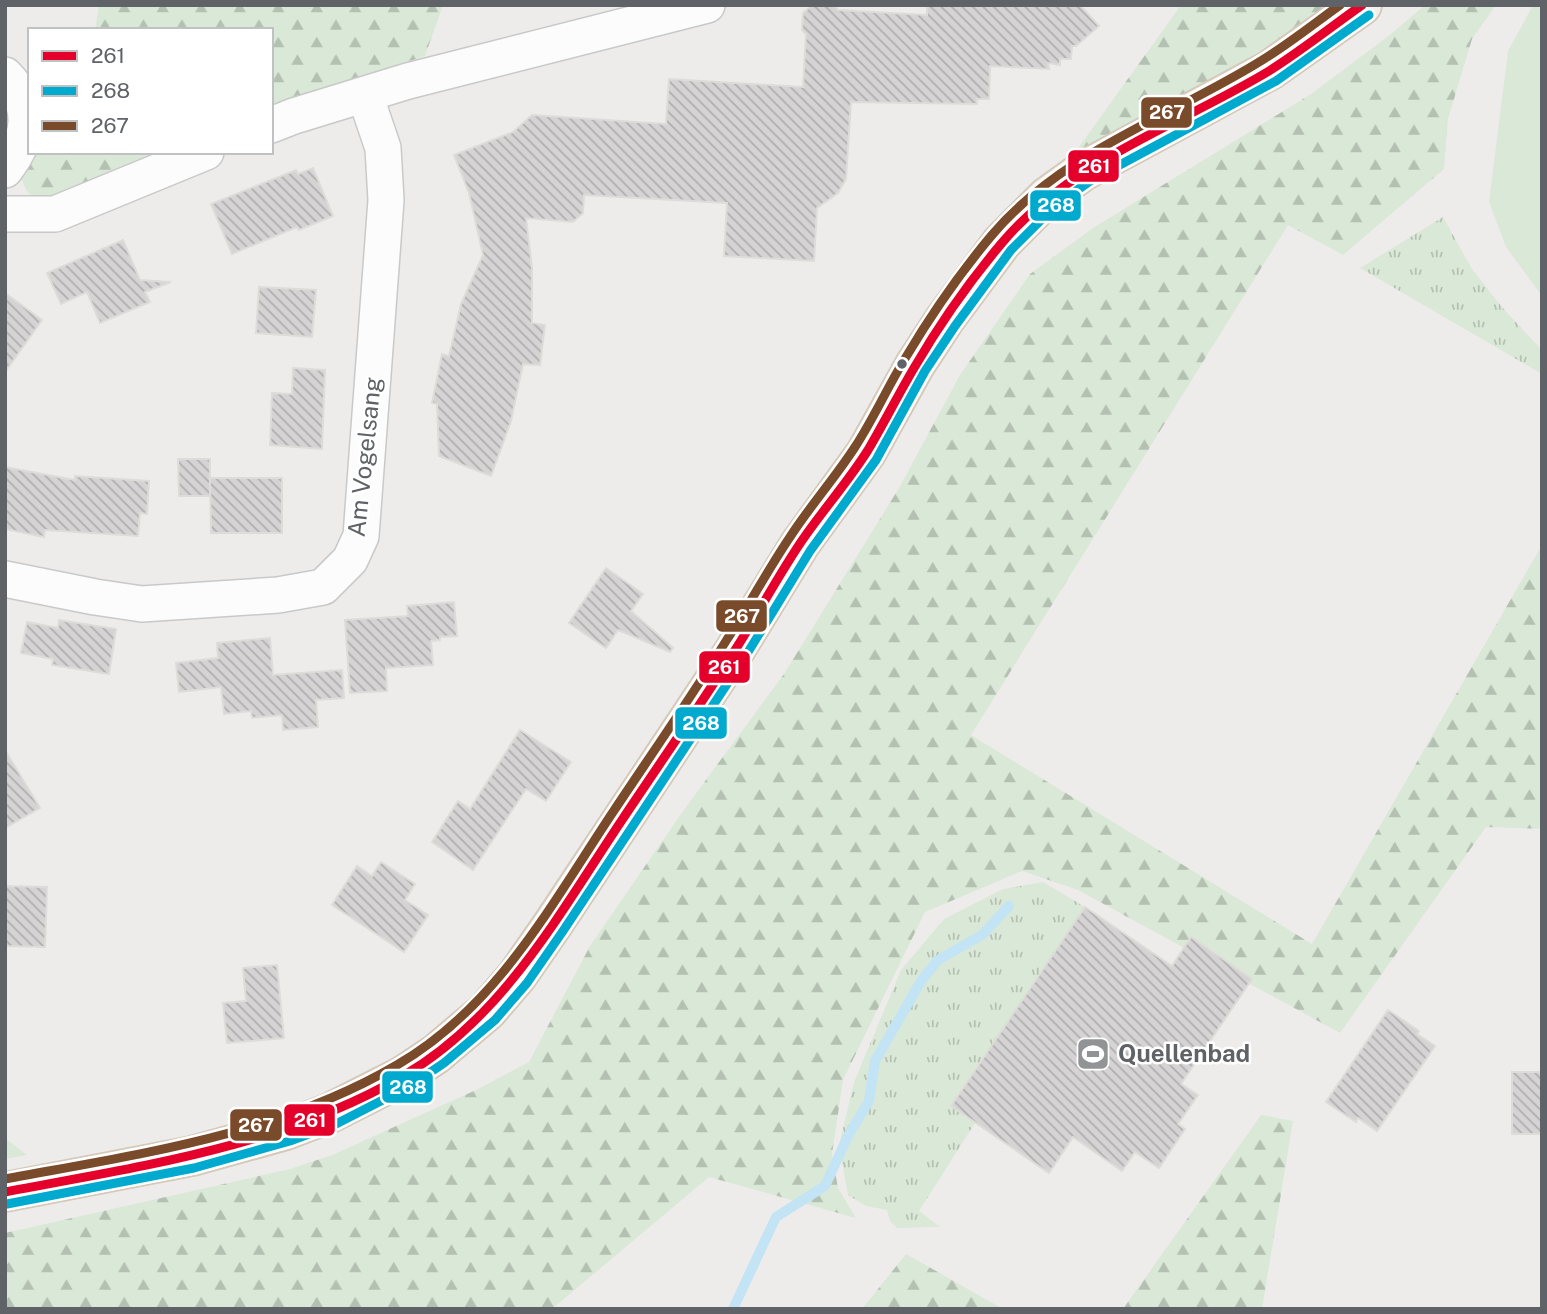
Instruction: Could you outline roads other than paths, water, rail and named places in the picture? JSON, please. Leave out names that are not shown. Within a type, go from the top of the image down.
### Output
[{"type":"main road","points":[[5,1192],[192,1156],[286,1130],[330,1113],[403,1076],[436,1054],[487,1011],[517,976],[553,924],[735,650],[800,544],[866,453],[944,319],[1002,242],[1047,197],[1083,171],[1270,69],[1362,5]]},
{"type":"street","points":[[273,124],[408,81],[707,5]]},
{"type":"street","points":[[5,75],[15,85],[23,101],[27,124],[25,138],[5,170]]},
{"type":"street","name":"Am Vogelsang","points":[[5,579],[142,604],[278,595],[323,586],[350,560],[361,536],[386,200],[383,148],[365,95]]},
{"type":"street","points":[[5,214],[55,214],[201,154]]},
{"type":"waterway","points":[[733,1309],[776,1217],[825,1186],[848,1136],[869,1101],[875,1061],[921,981],[938,960],[982,935],[1009,906]]},
{"type":"place","name":"Quellenbad","points":[[1093,1054]]}]
